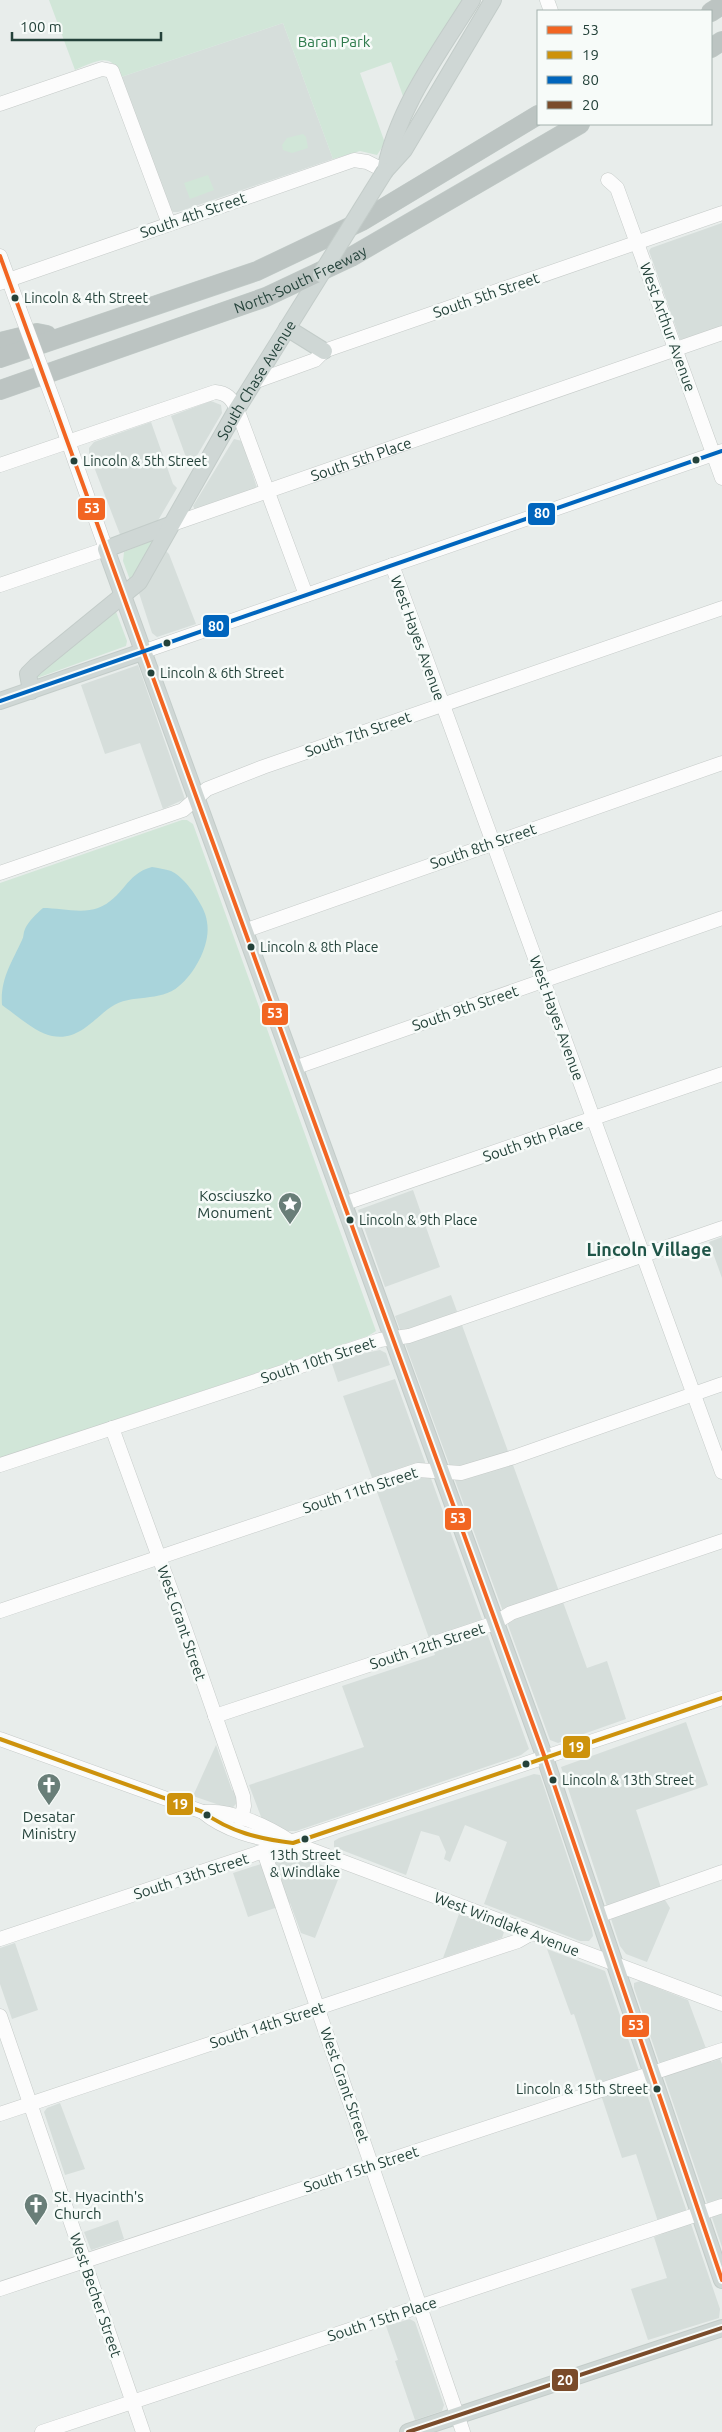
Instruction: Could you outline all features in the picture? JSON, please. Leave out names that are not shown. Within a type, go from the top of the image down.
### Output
[{"type":"highway","name":"North-South Freeway","points":[[0,358],[257,271],[362,221],[537,116]]},
{"type":"highway","name":"North-South Freeway","points":[[0,390],[266,297],[351,257],[578,125]]},
{"type":"highway","points":[[0,342],[37,333],[61,337]]},
{"type":"highway","points":[[0,397],[61,370]]},
{"type":"main road","name":"South Chase Avenue","points":[[385,171],[390,146],[410,100],[472,0]]},
{"type":"main road","name":"South Chase Avenue","points":[[31,691],[28,679],[32,670],[139,582],[237,409],[385,171],[404,150],[493,0]]},
{"type":"main road","points":[[287,328],[324,351]]},
{"type":"main road","name":"South 5th Place","points":[[106,549],[170,525]]},
{"type":"main road","points":[[106,549],[544,1758],[722,2280]]},
{"type":"main road","points":[[0,702],[142,652]]},
{"type":"main road","points":[[408,2432],[722,2328]]},
{"type":"street","points":[[0,104],[102,69],[112,71],[168,224]]},
{"type":"street","name":"South 4th Street","points":[[4,282],[354,160],[367,162],[385,171]]},
{"type":"street","name":"West Arthur Avenue","points":[[608,180],[617,188],[676,349],[718,452],[722,478]]},
{"type":"street","name":"South 5th Street","points":[[254,382],[315,360],[324,351],[722,213]]},
{"type":"street","points":[[0,256],[4,282],[19,308],[69,442],[106,549]]},
{"type":"street","name":"South 5th Place","points":[[170,525],[722,333]]},
{"type":"street","points":[[0,465],[215,392],[223,393],[230,397],[237,409],[306,595]]},
{"type":"street","points":[[142,652],[718,452]]},
{"type":"street","name":"South 5th Place","points":[[0,585],[106,549]]},
{"type":"street","name":"West Hayes Avenue","points":[[392,565],[722,1472]]},
{"type":"street","name":"South 7th Street","points":[[0,872],[183,810],[207,789],[263,768],[442,704],[722,608]]},
{"type":"street","name":"South 8th Street","points":[[244,932],[722,763]]},
{"type":"street","name":"South 9th Street","points":[[294,1068],[722,918]]},
{"type":"street","name":"South 9th Place","points":[[343,1204],[722,1074]]},
{"type":"street","name":"South 10th Street","points":[[0,1465],[392,1338],[418,1333],[722,1228]]},
{"type":"street","name":"South 11th Street","points":[[0,1611],[418,1470],[461,1473],[514,1457],[722,1384]]},
{"type":"street","name":"West Grant Street","points":[[112,1428],[243,1796],[244,1806],[241,1819]]},
{"type":"street","name":"South 12th Street","points":[[215,1716],[495,1623],[511,1613],[722,1540]]},
{"type":"street","name":"South 13th Street","points":[[0,1940],[722,1698]]},
{"type":"street","name":"West Windlake Avenue","points":[[0,1739],[202,1812],[214,1822],[265,1839],[293,1843]]},
{"type":"street","name":"West Windlake Avenue","points":[[202,1812],[216,1811],[241,1819],[293,1843],[722,2004]]},
{"type":"street","name":"West Grant Street","points":[[264,1852],[462,2432]]},
{"type":"street","points":[[598,1916],[722,1872]]},
{"type":"street","name":"South 14th Street","points":[[0,2114],[518,1941],[532,1932]]},
{"type":"street","name":"West Becher Street","points":[[0,2016],[143,2432]]},
{"type":"street","name":"South 15th Street","points":[[0,2289],[722,2050]]},
{"type":"street","name":"South 15th Place","points":[[42,2432],[722,2206]]},
{"type":"shaded area","points":[[283,23],[333,159],[178,212],[173,212],[121,77]]},
{"type":"shaded area","points":[[722,223],[722,326],[683,340],[680,339],[649,251],[651,248]]},
{"type":"shaded area","points":[[211,401],[221,405],[222,413],[192,464],[187,460],[171,416]]},
{"type":"shaded area","points":[[151,422],[173,484],[177,488],[156,524],[121,537],[89,454],[89,448],[94,442]]},
{"type":"shaded area","points":[[234,439],[242,441],[257,488],[195,510],[193,506]]},
{"type":"shaded area","points":[[166,551],[169,554],[196,624],[157,637],[152,633],[139,593]]},
{"type":"shaded area","points":[[138,665],[185,799],[163,809],[140,743],[105,754],[81,685]]},
{"type":"shaded area","points":[[413,1190],[440,1267],[385,1287],[358,1210]]},
{"type":"shaded area","points":[[722,1237],[722,1278],[709,1242]]},
{"type":"shaded area","points":[[451,1295],[587,1668],[607,1661],[626,1719],[558,1743],[550,1740],[395,1316]]},
{"type":"shaded area","points":[[380,1350],[386,1353],[390,1365],[338,1382],[332,1364]]},
{"type":"shaded area","points":[[395,1379],[529,1749],[521,1755],[296,1831],[288,1831],[263,1822],[249,1785],[364,1747],[342,1686],[435,1655],[343,1396]]},
{"type":"shaded area","points":[[686,1722],[708,1785],[636,1810],[665,1900],[670,1908],[647,1962],[626,1954],[620,1946],[561,1767]]},
{"type":"shaded area","points":[[216,1745],[232,1790],[236,1793],[238,1802],[231,1809],[193,1796]]},
{"type":"shaded area","points":[[534,1774],[540,1775],[592,1930],[593,1936],[589,1941],[580,1941],[484,1904],[507,1842],[465,1825],[450,1862],[444,1859],[446,1852],[439,1836],[421,1831],[406,1875],[334,1847],[334,1841],[339,1838]]},
{"type":"shaded area","points":[[292,1854],[341,1872],[315,1938],[301,1933],[290,1903],[248,1917],[233,1873]]},
{"type":"shaded area","points":[[459,1914],[497,1927],[504,1932],[502,1938],[443,1958]]},
{"type":"shaded area","points":[[15,1943],[38,2010],[12,2019],[0,1984],[0,1948]]},
{"type":"shaded area","points":[[547,1949],[605,1971],[720,2309],[719,2318],[648,2340],[631,2289],[667,2278],[654,2237],[662,2234],[636,2154],[622,2158],[574,2014],[571,2015]]},
{"type":"shaded area","points":[[640,1981],[688,2000],[711,2062],[720,2059],[722,2064],[722,2247],[634,1988],[634,1983]]},
{"type":"shaded area","points":[[60,2103],[85,2169],[65,2175],[44,2112],[47,2108]]},
{"type":"shaded area","points":[[118,2220],[124,2239],[91,2250],[84,2232]]},
{"type":"shaded area","points":[[410,2319],[415,2322],[444,2405],[442,2411],[415,2420],[395,2361],[398,2360],[386,2326]]},
{"type":"green space","name":"Baran Park","points":[[49,0],[464,0],[404,99],[391,62],[360,73],[385,143],[377,155],[360,151],[333,159],[283,23],[121,77],[113,63],[102,60],[75,70]]},
{"type":"green space","points":[[303,134],[306,137],[308,148],[292,153],[283,150],[282,145],[287,138]]},
{"type":"green space","points":[[208,175],[214,190],[190,199],[184,183]]},
{"type":"green space","points":[[154,540],[134,581],[130,580],[123,561],[124,552]]},
{"type":"green space","points":[[115,609],[127,641],[126,646],[37,678],[35,674]]},
{"type":"green space","points":[[182,820],[187,820],[193,824],[376,1331],[368,1336],[0,1458],[0,883]]},
{"type":"water","points":[[152,867],[171,871],[181,878],[197,898],[206,918],[208,931],[204,948],[191,974],[179,986],[163,994],[119,1003],[78,1032],[62,1037],[46,1035],[40,1032],[2,1005],[5,979],[23,939],[24,930],[43,908],[85,911],[98,908],[114,898],[136,875]]},
{"type":"transit line","name":"53","points":[[0,256],[545,1758],[722,2280]]},
{"type":"transit line","name":"80","points":[[0,701],[722,451]]},
{"type":"transit line","name":"19","points":[[0,1739],[203,1812],[224,1825],[246,1834],[293,1843],[722,1698]]},
{"type":"transit line","name":"20","points":[[408,2432],[722,2328]]},
{"type":"place","name":"Lincoln & 4th Street","points":[[15,298]]},
{"type":"place","name":"Lincoln & 5th Street","points":[[74,461]]},
{"type":"place","name":"Lincoln & 6th Street","points":[[151,673]]},
{"type":"place","name":"Lincoln & 8th Place","points":[[251,947]]},
{"type":"place","name":"Lincoln & 9th Place","points":[[350,1220]]},
{"type":"place","name":"Kosciuszko Monument","points":[[290,1225]]},
{"type":"place","name":"Lincoln & 13th Street","points":[[553,1780]]},
{"type":"place","name":"Desatar Ministry","points":[[49,1806]]},
{"type":"place","name":"13th Street & Windlake","points":[[305,1839]]},
{"type":"place","name":"Lincoln & 15th Street","points":[[657,2089]]},
{"type":"place","name":"St. Hyacinth's Church","points":[[36,2226]]},
{"type":"district","name":"Lincoln Village","points":[[649,1249]]}]
